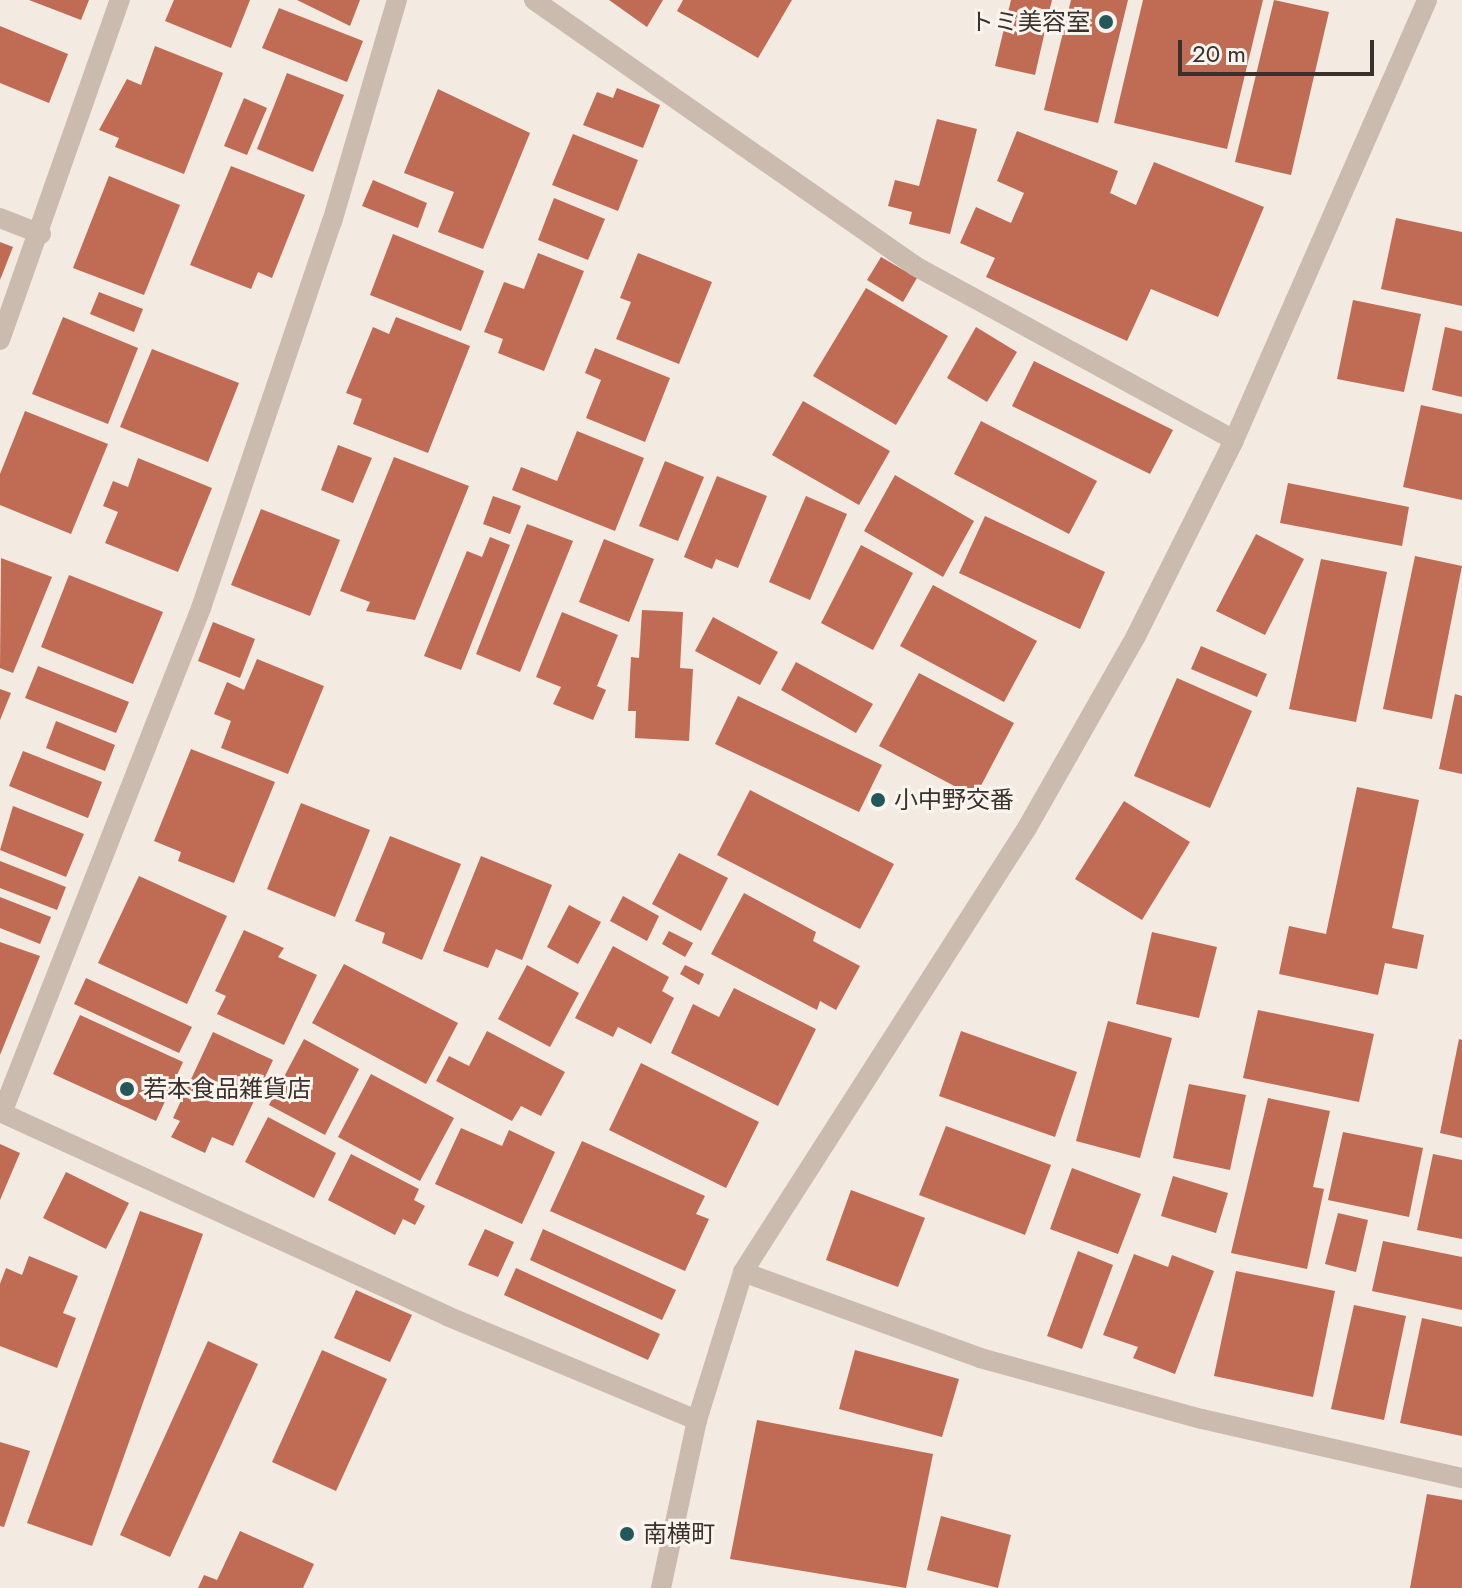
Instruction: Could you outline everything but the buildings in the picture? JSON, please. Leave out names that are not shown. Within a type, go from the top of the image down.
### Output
[{"type":"street","points":[[0,340],[41,234],[120,0]]},
{"type":"street","points":[[397,0],[332,222],[212,580],[1,1113],[447,1316],[697,1420]]},
{"type":"street","points":[[534,0],[915,266],[1234,440]]},
{"type":"street","points":[[661,1588],[697,1420],[743,1272],[1027,828],[1136,636],[1234,440],[1427,0]]},
{"type":"street","points":[[0,218],[41,234]]},
{"type":"street","points":[[743,1272],[980,1358],[1202,1419],[1462,1478]]},
{"type":"place","name":"トミ美容室","points":[[1106,22]]},
{"type":"place","name":"小中野交番","points":[[878,800]]},
{"type":"place","name":"若本食品雑貨店","points":[[127,1089]]},
{"type":"place","name":"南横町","points":[[627,1534]]}]
